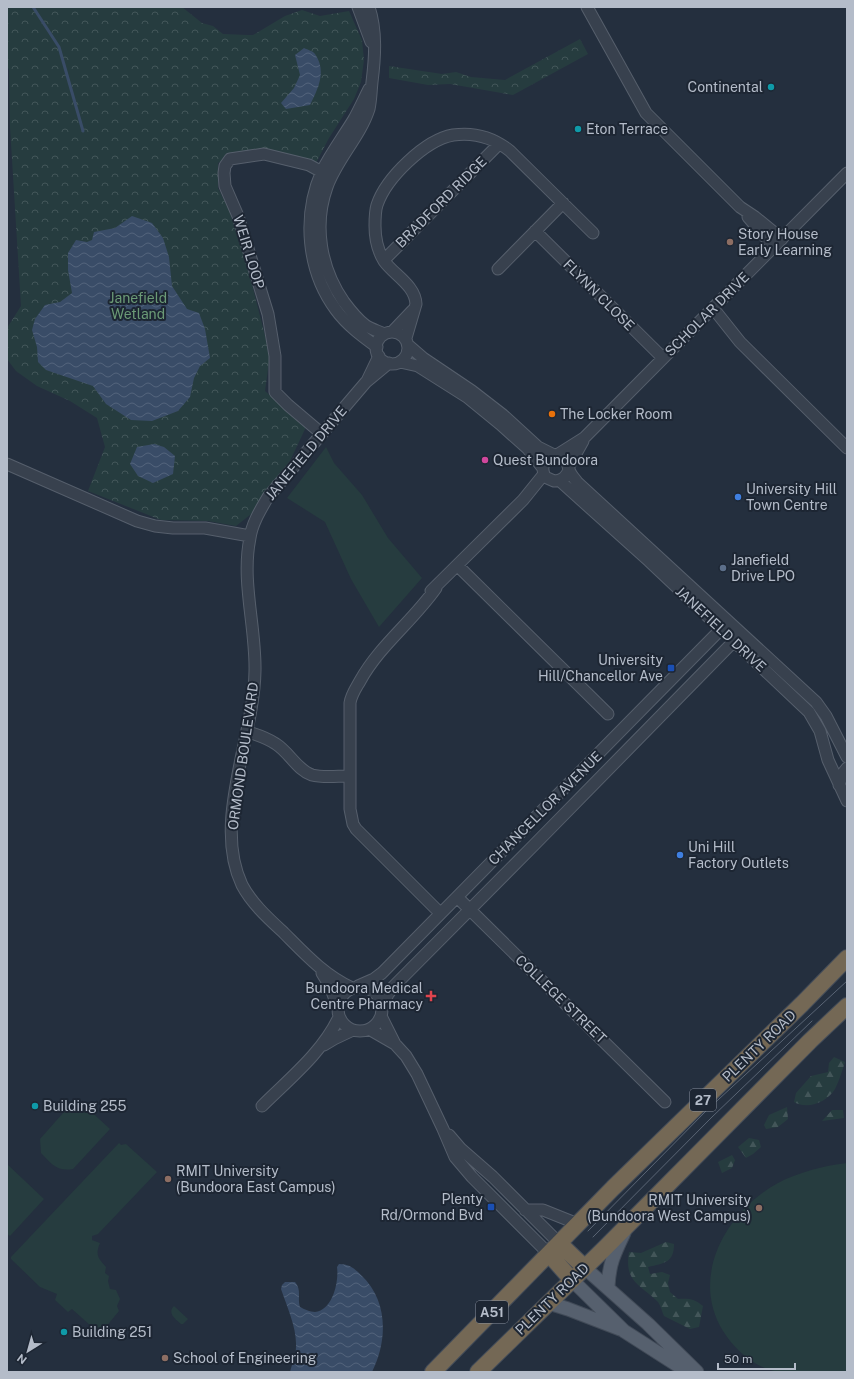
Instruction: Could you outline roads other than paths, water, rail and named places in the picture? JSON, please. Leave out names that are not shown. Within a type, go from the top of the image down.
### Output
[{"type":"highway","name":"PLENTY ROAD","points":[[433,1372],[578,1224],[847,958]]},
{"type":"highway","name":"PLENTY ROAD","points":[[478,1372],[585,1268],[847,1006]]},
{"type":"highway","points":[[554,1249],[585,1268]]},
{"type":"highway","points":[[554,1249],[572,1280]]},
{"type":"main road","points":[[608,1287],[608,1270],[614,1253],[628,1224]]},
{"type":"main road","points":[[585,1268],[608,1287],[697,1372]]},
{"type":"main road","points":[[572,1280],[624,1331]]},
{"type":"main road","points":[[548,1303],[568,1309],[624,1331],[688,1372]]},
{"type":"street","points":[[358,7],[374,54]]},
{"type":"street","points":[[369,7],[374,28],[372,83],[312,204],[310,223],[311,248],[323,287],[336,310],[378,351],[382,359],[395,362],[407,355],[407,342],[416,299],[412,291],[384,260],[375,234],[374,225],[377,205],[387,187],[404,166],[426,147],[436,141],[453,135],[470,134],[481,136],[499,144],[510,152],[593,233]]},
{"type":"street","points":[[587,7],[646,113],[740,207],[751,222],[774,247]]},
{"type":"street","name":"BRADFORD RIDGE","points":[[384,260],[499,144]]},
{"type":"street","name":"WEIR LOOP","points":[[322,433],[275,392],[275,356],[268,314],[238,216],[226,186],[224,173],[225,166],[230,159],[264,154],[309,165],[326,175]]},
{"type":"street","name":"SCHOLAR DRIVE","points":[[556,455],[584,438],[847,173]]},
{"type":"street","points":[[326,175],[320,224],[322,251],[328,274],[340,296],[356,316],[369,327],[402,335],[423,358],[472,390],[538,448],[566,460],[569,468],[566,477],[549,475]]},
{"type":"street","points":[[498,269],[563,203]]},
{"type":"street","points":[[740,207],[782,239]]},
{"type":"street","name":"FLYNN CLOSE","points":[[535,231],[663,358]]},
{"type":"street","points":[[378,351],[379,339],[389,333],[415,308]]},
{"type":"street","points":[[709,312],[847,448]]},
{"type":"street","name":"JANEFIELD DRIVE","points":[[366,382],[378,351]]},
{"type":"street","name":"JANEFIELD DRIVE","points":[[250,536],[268,496],[366,382],[395,362],[418,366],[467,397],[500,424],[528,449],[549,475],[725,626]]},
{"type":"street","name":"SCHOLAR DRIVE","points":[[569,468],[584,438]]},
{"type":"street","points":[[549,475],[544,462],[547,458],[556,455]]},
{"type":"street","points":[[7,464],[137,521],[161,527],[205,528],[250,536]]},
{"type":"street","name":"JANEFIELD DRIVE","points":[[569,468],[577,482],[725,626],[816,702],[826,716],[847,757]]},
{"type":"street","points":[[440,913],[356,829],[351,816],[349,776],[350,703],[352,695],[366,671],[387,643],[425,604],[436,588],[549,475]]},
{"type":"street","name":"ORMOND BOULEVARD","points":[[250,536],[247,555],[247,576],[255,670],[253,698],[247,736],[237,779],[232,818],[232,855],[243,886],[258,908],[319,968],[338,981],[355,987]]},
{"type":"street","points":[[458,566],[608,714]]},
{"type":"street","name":"CHANCELLOR AVENUE","points":[[355,987],[374,980],[382,973],[725,626]]},
{"type":"street","name":"JANEFIELD DRIVE","points":[[738,638],[808,712],[820,731],[828,760],[847,801]]},
{"type":"street","name":"CHANCELLOR AVENUE","points":[[382,1012],[388,994],[394,986],[547,832],[654,721],[738,638]]},
{"type":"street","points":[[247,736],[261,736],[272,742],[280,747],[309,774],[318,776],[349,776]]},
{"type":"street","points":[[839,785],[842,773],[847,768]]},
{"type":"street","points":[[533,819],[547,832]]},
{"type":"street","name":"COLLEGE STREET","points":[[457,897],[665,1102]]},
{"type":"street","name":"ORMOND BOULEVARD","points":[[319,968],[330,986],[338,1005]]},
{"type":"street","points":[[382,1012],[378,1022],[369,1029],[358,1031],[347,1027],[339,1017],[337,1011],[340,998],[345,992],[355,987],[365,987],[372,990],[377,995],[381,1001],[382,1012],[396,1044],[406,1056],[417,1074],[455,1157],[472,1176],[554,1249]]},
{"type":"street","points":[[318,1050],[339,1017]]},
{"type":"street","points":[[369,1029],[396,1044]]},
{"type":"street","points":[[262,1106],[318,1050],[334,1038],[353,1030]]},
{"type":"street","points":[[443,1129],[461,1149],[493,1177],[525,1210],[554,1249]]},
{"type":"street","points":[[525,1210],[543,1210],[578,1224]]},
{"type":"water","points":[[304,48],[312,51],[319,60],[321,73],[320,80],[310,105],[286,109],[281,103],[294,88],[300,75],[295,55]]},
{"type":"water","points":[[132,216],[152,223],[163,238],[169,257],[172,286],[187,309],[199,313],[205,329],[210,358],[200,366],[194,378],[190,397],[178,411],[152,421],[131,420],[106,404],[93,386],[46,370],[38,362],[37,347],[32,330],[35,319],[45,305],[60,302],[72,293],[68,270],[68,253],[76,240],[87,242],[92,240],[94,232],[115,228]]},
{"type":"water","points":[[154,444],[164,447],[175,456],[173,474],[153,483],[138,476],[130,464],[137,447]]},
{"type":"water","points":[[339,1264],[351,1267],[361,1275],[370,1285],[381,1308],[383,1334],[381,1347],[372,1372],[290,1372],[295,1353],[296,1340],[291,1318],[281,1289],[282,1285],[285,1282],[295,1282],[299,1291],[300,1307],[313,1312],[321,1310],[326,1306],[334,1294],[337,1280],[337,1267]]},
{"type":"waterway","points":[[33,7],[59,47],[83,131]]},
{"type":"tram line","points":[[588,1231],[706,1111],[847,981]]},
{"type":"tram line","points":[[593,1237],[712,1117],[812,1021]]},
{"type":"place","name":"Continental","points":[[771,87]]},
{"type":"place","name":"Eton Terrace","points":[[578,129]]},
{"type":"place","name":"Story House Early Learning","points":[[730,242]]},
{"type":"place","name":"The Locker Room","points":[[552,414]]},
{"type":"place","name":"Quest Bundoora","points":[[485,460]]},
{"type":"place","name":"University Hill Town Centre","points":[[738,497]]},
{"type":"place","name":"Janefield Drive LPO","points":[[723,568]]},
{"type":"place","name":"University Hill/Chancellor Ave","points":[[671,668]]},
{"type":"place","name":"Uni Hill Factory Outlets","points":[[680,855]]},
{"type":"place","name":"Bundoora Medical Centre Pharmacy","points":[[431,996]]},
{"type":"place","name":"Building 255","points":[[35,1106]]},
{"type":"place","name":"RMIT University (Bundoora East Campus)","points":[[168,1179]]},
{"type":"place","name":"Plenty Rd/Ormond Bvd","points":[[491,1207]]},
{"type":"place","name":"RMIT University (Bundoora West Campus)","points":[[759,1208]]},
{"type":"place","name":"Building 251","points":[[64,1332]]},
{"type":"place","name":"School of Engineering","points":[[165,1358]]},
{"type":"park label","name":"Janefield Wetland","points":[[138,306]]}]
